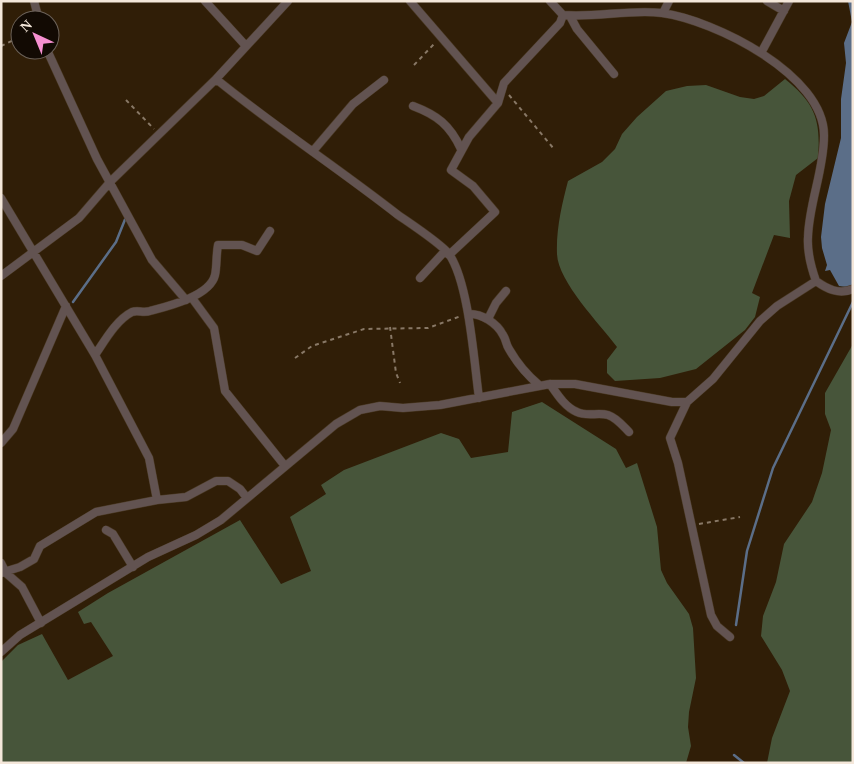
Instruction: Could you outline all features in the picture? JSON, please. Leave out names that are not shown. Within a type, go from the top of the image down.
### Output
[{"type":"street","points":[[205,1],[246,46]]},
{"type":"street","points":[[1,276],[32,251],[79,218],[110,182],[216,79],[288,1]]},
{"type":"street","points":[[410,1],[498,103]]},
{"type":"street","points":[[550,1],[567,15],[614,74]]},
{"type":"street","points":[[663,13],[669,1]]},
{"type":"street","points":[[767,1],[784,11]]},
{"type":"street","points":[[761,53],[789,1]]},
{"type":"street","points":[[420,278],[495,212],[473,186],[451,170],[461,149],[498,103],[504,83],[567,15],[663,13],[709,26],[761,53],[800,85],[814,101],[821,116],[824,133],[823,157],[808,237],[810,260],[816,282],[832,290],[847,292],[853,289]]},
{"type":"street","points":[[52,60],[97,159],[152,260],[214,328],[225,391],[284,466]]},
{"type":"street","points":[[216,79],[447,253],[462,286],[468,314],[479,398]]},
{"type":"street","points":[[313,151],[353,104],[384,80]]},
{"type":"street","points":[[413,106],[433,114],[454,133],[461,149]]},
{"type":"street","points":[[1,198],[95,356],[150,458],[157,500]]},
{"type":"street","points":[[95,356],[113,330],[130,313],[134,311],[148,312],[189,299],[210,284],[215,276],[218,245],[242,245],[257,251],[270,231]]},
{"type":"street","points":[[730,637],[717,626],[711,615],[692,526],[670,438],[687,402],[713,379],[760,321],[777,306],[816,282]]},
{"type":"street","points":[[488,319],[506,291]]},
{"type":"street","points":[[1,443],[13,429],[66,306]]},
{"type":"street","points":[[468,314],[475,313],[488,319],[503,334],[508,349],[521,368],[539,385]]},
{"type":"street","points":[[1,652],[20,635],[148,557],[196,535],[221,520],[336,424],[360,410],[380,406],[403,408],[440,405],[550,384],[575,384],[672,402],[687,402]]},
{"type":"street","points":[[550,384],[558,396],[577,412],[592,415],[607,414],[617,420],[629,432]]},
{"type":"street","points":[[4,573],[34,559],[40,546],[96,512],[157,500],[186,497],[216,481],[228,481],[240,489],[247,498]]},
{"type":"street","points":[[106,530],[113,534],[133,567]]},
{"type":"street","points":[[1,563],[4,573],[22,587],[41,623]]},
{"type":"path","points":[[414,65],[441,38]]},
{"type":"path","points":[[503,90],[554,149]]},
{"type":"path","points":[[126,100],[150,127],[160,133]]},
{"type":"path","points":[[295,358],[312,346],[330,338],[364,328],[428,328],[468,314]]},
{"type":"path","points":[[390,327],[396,373],[400,382]]},
{"type":"path","points":[[692,526],[740,517]]},
{"type":"green space","points":[[785,79],[803,96],[814,113],[818,133],[818,158],[796,175],[789,201],[790,238],[774,235],[752,293],[760,297],[755,317],[745,330],[696,369],[660,378],[615,381],[607,373],[607,360],[617,347],[572,290],[559,265],[557,235],[568,181],[602,162],[615,149],[622,134],[637,117],[666,91],[687,86],[706,85],[740,97],[754,99],[764,96]]},
{"type":"green space","points":[[853,344],[853,763],[767,763],[772,738],[790,691],[782,670],[761,636],[763,616],[776,582],[784,544],[812,502],[822,473],[831,430],[825,414],[825,393]]},
{"type":"green space","points":[[542,402],[616,449],[626,468],[637,463],[657,527],[661,570],[667,583],[689,614],[693,628],[696,678],[689,712],[688,727],[691,746],[686,763],[1,763],[1,662],[18,645],[42,634],[68,680],[113,656],[91,622],[84,624],[78,612],[108,593],[240,520],[281,584],[311,571],[290,517],[326,494],[321,485],[344,470],[441,433],[459,439],[471,458],[508,452],[512,412]]},
{"type":"water","points":[[848,1],[853,1],[853,288],[839,286],[830,270],[825,271],[827,265],[821,237],[825,204],[841,138],[841,99],[846,63],[844,43],[852,22]]},
{"type":"waterway","points":[[73,302],[116,242],[126,217]]},
{"type":"waterway","points":[[736,625],[747,551],[773,468],[853,302]]},
{"type":"waterway","points":[[734,755],[744,763]]}]
